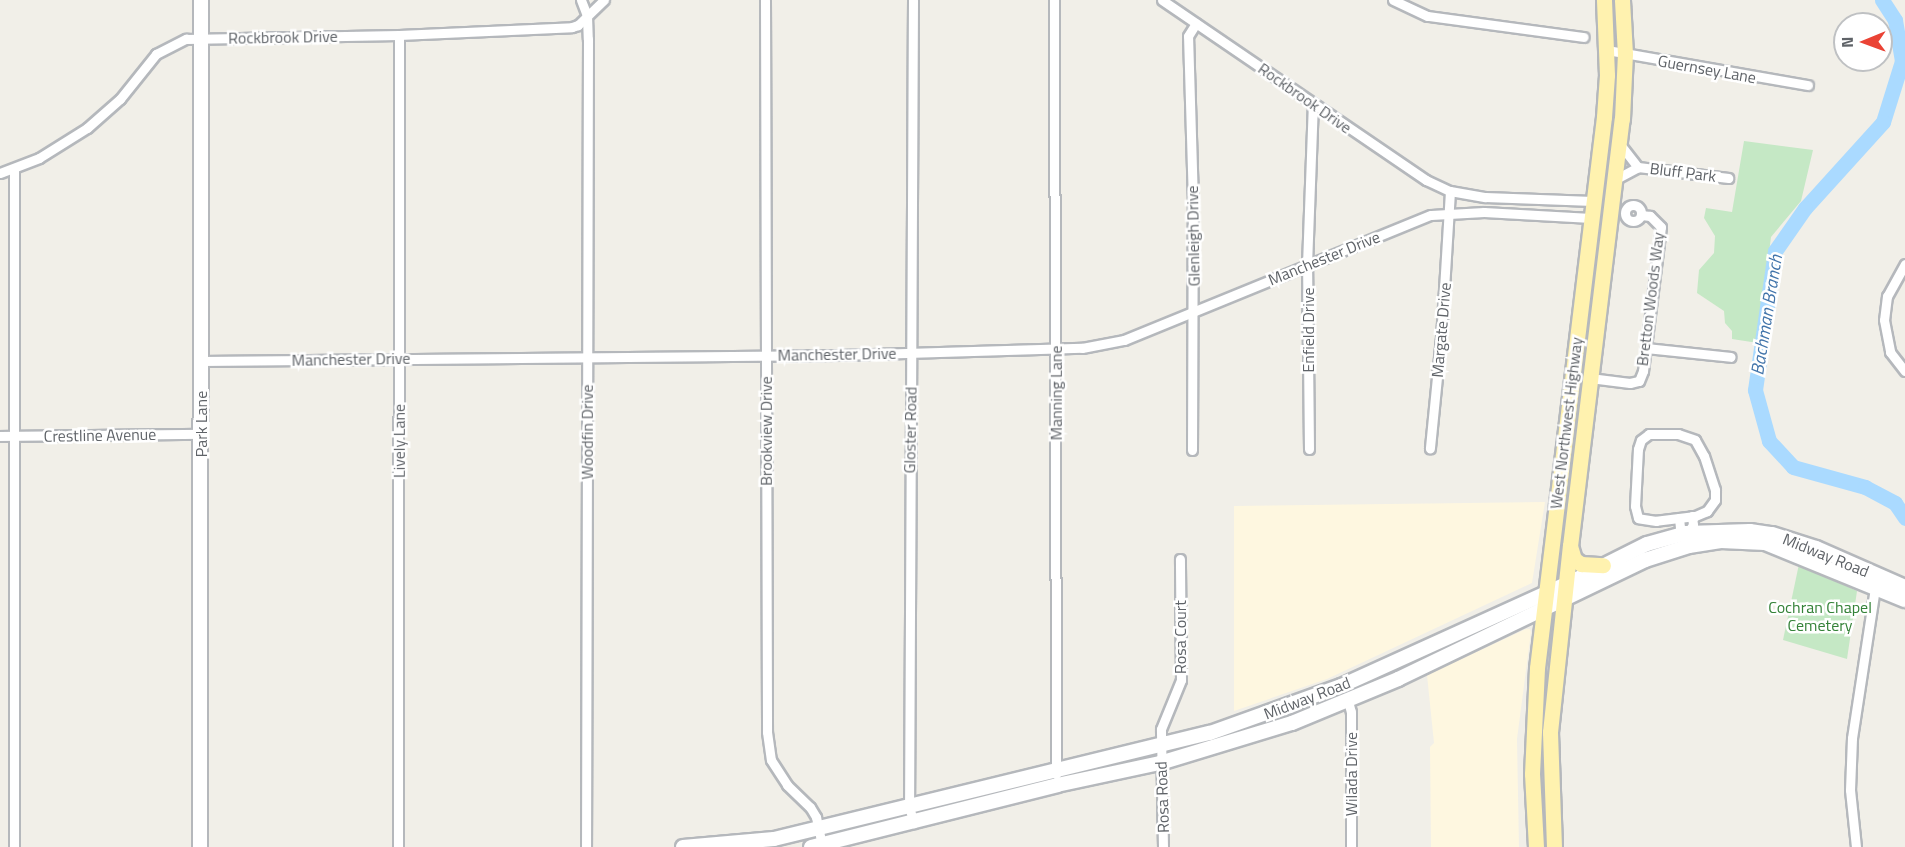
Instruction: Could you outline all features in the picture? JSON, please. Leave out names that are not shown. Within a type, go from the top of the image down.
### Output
[{"type":"main road","name":"Park Lane","points":[[200,847],[201,0]]},
{"type":"main road","name":"West Northwest Highway","points":[[1536,847],[1532,774],[1534,701],[1605,117],[1607,50],[1604,0]]},
{"type":"main road","name":"West Northwest Highway","points":[[1554,847],[1550,732],[1563,599],[1590,378],[1618,212],[1614,180],[1626,54],[1622,0]]},
{"type":"main road","points":[[1593,201],[1618,212]]},
{"type":"main road","points":[[1591,218],[1618,212]]},
{"type":"main road","name":"Midway Road","points":[[683,847],[737,845],[774,838],[817,826],[909,807],[1056,770],[1161,747],[1257,718],[1341,686],[1664,537],[1765,543],[1877,582],[1905,587]]},
{"type":"main road","name":"Midway Road","points":[[816,846],[1057,785],[1160,763],[1269,731],[1348,701],[1432,663],[1688,539]]},
{"type":"main road","points":[[1570,546],[1574,559],[1581,564],[1603,565]]},
{"type":"main road","name":"Midway Road","points":[[1877,582],[1905,600]]},
{"type":"main road","points":[[1425,648],[1432,663]]},
{"type":"main road","points":[[1341,686],[1348,701]]},
{"type":"main road","points":[[1532,774],[1540,779],[1546,812],[1552,826]]},
{"type":"street","points":[[580,0],[587,16]]},
{"type":"street","name":"Rockbrook Drive","points":[[0,173],[39,158],[87,128],[120,99],[148,62],[166,47],[186,39],[399,35],[572,27],[578,25],[604,0]]},
{"type":"street","name":"Brookview Drive","points":[[765,0],[768,748],[780,776],[810,807],[816,817],[816,846]]},
{"type":"street","name":"Gloster Road","points":[[913,0],[909,807],[914,823]]},
{"type":"street","name":"Manning Lane","points":[[1054,0],[1057,785]]},
{"type":"street","name":"Rockbrook Drive","points":[[1162,0],[1426,180],[1450,191],[1485,197],[1593,201]]},
{"type":"street","points":[[1394,0],[1428,16],[1584,37]]},
{"type":"street","name":"Woodfin Drive","points":[[586,847],[587,16]]},
{"type":"street","name":"Glenleigh Drive","points":[[1192,450],[1193,312],[1188,36],[1196,23]]},
{"type":"street","name":"Lively Lane","points":[[398,847],[399,35]]},
{"type":"street","name":"Guernsey Lane","points":[[1607,50],[1808,85]]},
{"type":"street","name":"Enfield Drive","points":[[1309,449],[1307,265],[1313,103]]},
{"type":"street","name":"Bluff Park","points":[[1619,142],[1638,167]]},
{"type":"street","name":"Bluff Park","points":[[1614,180],[1638,167],[1728,178]]},
{"type":"street","points":[[14,169],[14,847]]},
{"type":"street","points":[[1450,191],[1448,212],[1591,218]]},
{"type":"street","name":"Manchester Drive","points":[[201,361],[1056,350],[1124,340],[1409,223],[1448,212]]},
{"type":"street","name":"Margate Drive","points":[[1430,448],[1441,337],[1448,212]]},
{"type":"street","name":"Bretton Woods Way","points":[[1590,378],[1630,383],[1640,381],[1646,348],[1661,227],[1650,216],[1641,215],[1634,221],[1618,212]]},
{"type":"street","points":[[1905,264],[1887,297],[1884,320],[1890,352],[1905,371]]},
{"type":"street","points":[[1646,348],[1731,357]]},
{"type":"street","name":"Crestline Avenue","points":[[0,436],[201,434]]},
{"type":"street","points":[[1649,434],[1689,436],[1700,446],[1712,476],[1715,495],[1707,511],[1679,518],[1643,521],[1635,513],[1638,449],[1641,440],[1649,434]]},
{"type":"street","points":[[1688,539],[1693,525],[1692,516]]},
{"type":"street","points":[[1679,518],[1680,528],[1688,539]]},
{"type":"street","name":"Rosa Court","points":[[1161,747],[1163,722],[1181,680],[1180,560]]},
{"type":"street","points":[[1856,847],[1850,790],[1852,738],[1877,582]]},
{"type":"street","name":"Wilada Drive","points":[[1348,701],[1351,847]]},
{"type":"street","name":"Rosa Road","points":[[1161,747],[1163,847]]},
{"type":"street","points":[[1554,847],[1565,847]]},
{"type":"shaded area","points":[[1545,502],[1532,583],[1327,679],[1234,711],[1234,506]]},
{"type":"shaded area","points":[[1530,629],[1531,632],[1517,739],[1519,847],[1431,847],[1430,747],[1434,743],[1427,675]]},
{"type":"green space","points":[[1744,141],[1813,150],[1801,201],[1771,237],[1758,343],[1732,339],[1732,331],[1725,323],[1724,311],[1697,293],[1699,270],[1714,253],[1715,236],[1704,218],[1706,208],[1732,212]]},
{"type":"green space","name":"Cochran Chapel Cemetery","points":[[1799,564],[1857,591],[1847,659],[1783,640]]},
{"type":"waterway","name":"Bachman Branch","points":[[1882,0],[1895,20],[1902,61],[1883,122],[1805,208],[1775,251],[1755,390],[1769,441],[1793,467],[1865,487],[1895,503],[1905,518]]}]
